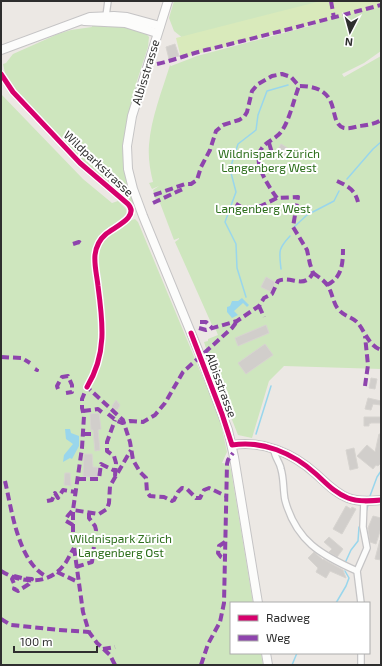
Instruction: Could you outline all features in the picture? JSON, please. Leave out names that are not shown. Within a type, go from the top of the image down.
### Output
[{"type":"main road","name":"Albisstrasse","points":[[168,1],[136,101],[129,128],[127,146],[128,169],[133,189],[143,216],[198,350],[232,445],[258,602]]},
{"type":"main road","points":[[1,50],[80,21],[106,19],[136,26],[159,29]]},
{"type":"main road","points":[[232,445],[252,443],[274,449],[305,464],[339,494],[352,499],[364,501],[381,500]]},
{"type":"main road","points":[[266,654],[268,665]]},
{"type":"street","points":[[106,19],[108,1]]},
{"type":"street","name":"Wildparkstrasse","points":[[1,74],[13,92],[80,163],[128,204],[131,209],[131,213],[128,218],[106,234],[100,240],[96,250],[95,263],[102,317],[102,333],[100,358],[96,370],[87,387]]},
{"type":"street","points":[[274,449],[274,455],[281,469],[285,500],[301,533],[319,552],[357,572]]},
{"type":"street","points":[[361,602],[357,572],[367,548],[363,527],[364,501]]},
{"type":"street","points":[[361,654],[361,665]]},
{"type":"green space","name":"Wildnispark Zürich Langenberg West","points":[[174,1],[381,1],[381,51],[364,63],[342,74],[344,77],[381,56],[381,369],[284,366],[269,381],[252,438],[238,435],[216,379],[204,342],[218,335],[214,325],[212,325],[175,242],[179,238],[174,240],[160,203],[155,198],[153,190],[159,186],[152,189],[149,183],[153,182],[149,159],[150,135],[157,105],[170,65],[171,66],[197,56],[314,25],[313,23],[184,39],[174,31],[169,18]]},
{"type":"green space","points":[[321,1],[381,1],[381,7],[181,58],[176,38]]},
{"type":"green space","points":[[92,25],[131,28],[145,33],[149,37],[148,47],[136,84],[126,130],[135,204],[133,205],[82,162],[18,94],[5,73],[3,64],[6,63],[13,54],[58,34],[71,30],[92,27]]},
{"type":"green space","name":"Wildnispark Zürich Langenberg Ost","points":[[1,94],[83,179],[112,203],[118,201],[126,209],[126,215],[132,220],[135,219],[138,222],[220,419],[227,452],[222,463],[229,464],[231,470],[253,602],[230,602],[230,654],[261,654],[263,665],[1,665]]},
{"type":"water","points":[[242,298],[249,305],[247,307],[243,303],[234,311],[238,315],[232,318],[227,312],[227,307],[230,306],[232,301],[238,301]]},
{"type":"water","points":[[65,429],[70,429],[71,433],[79,436],[79,446],[72,459],[70,458],[63,462],[64,455],[73,444],[66,439]]},
{"type":"building","points":[[175,44],[179,56],[169,59],[166,47]]},
{"type":"building","points":[[281,144],[289,149],[284,159],[275,154]]},
{"type":"building","points":[[266,277],[275,282],[271,292],[261,287]]},
{"type":"building","points":[[266,325],[269,333],[238,346],[235,338]]},
{"type":"building","points":[[265,344],[273,355],[246,374],[238,363]]},
{"type":"building","points":[[371,378],[377,379],[375,389],[369,388]]},
{"type":"building","points":[[368,398],[381,401],[381,405],[373,404],[371,410],[365,409]]},
{"type":"building","points":[[116,400],[120,405],[116,410],[112,406]]},
{"type":"building","points":[[99,413],[101,429],[98,430],[100,450],[95,451],[90,414]]},
{"type":"building","points":[[364,417],[381,417],[381,423],[371,423],[369,426],[364,426]]},
{"type":"building","points":[[379,434],[381,434],[381,463],[378,466],[376,465],[373,469],[357,456],[367,445],[375,452]]},
{"type":"building","points":[[354,448],[358,468],[350,470],[346,450]]},
{"type":"building","points":[[84,454],[92,454],[93,467],[98,467],[98,477],[83,477]]},
{"type":"building","points":[[65,473],[70,473],[71,486],[64,485]]},
{"type":"building","points":[[346,506],[351,509],[352,507],[356,509],[342,534],[333,529]]},
{"type":"building","points":[[373,516],[381,518],[381,528],[376,544],[370,542],[368,528]]},
{"type":"building","points":[[329,537],[343,549],[337,557],[329,552],[332,549],[324,542]]},
{"type":"building","points":[[381,540],[381,560],[375,559]]},
{"type":"building","points":[[314,552],[323,560],[343,570],[346,578],[330,571],[326,578],[316,572],[318,568],[308,558]]},
{"type":"waterway","points":[[246,297],[237,268],[236,244],[225,222],[236,192],[230,169],[238,144],[256,130],[258,115],[267,91],[288,85]]},
{"type":"waterway","points":[[347,179],[381,142]]},
{"type":"waterway","points":[[294,227],[307,215],[334,201],[339,191]]},
{"type":"waterway","points":[[281,269],[281,247],[290,236]]},
{"type":"waterway","points":[[256,434],[271,386]]},
{"type":"waterway","points":[[370,496],[377,477],[381,471]]},
{"type":"waterway","points":[[366,512],[368,505]]},
{"type":"waterway","points":[[345,563],[351,550],[358,541],[359,527]]},
{"type":"waterway","points":[[337,602],[349,578],[345,571]]},
{"type":"waterway","points":[[292,665],[297,654]]},
{"type":"marked path","points":[[331,1],[334,18]]},
{"type":"marked path","points":[[157,64],[381,5]]},
{"type":"marked path","points":[[154,195],[185,184],[191,184],[197,180],[201,167],[210,150],[216,131],[223,125],[244,117],[247,112],[252,91],[258,84],[272,76],[282,74],[291,77],[299,86],[313,88],[323,92],[329,98],[339,125],[344,128],[368,125],[381,120]]},
{"type":"marked path","points":[[277,198],[262,174],[259,153],[262,148],[284,128],[299,86]]},
{"type":"marked path","points":[[269,143],[272,153]]},
{"type":"marked path","points":[[337,181],[350,189],[355,194],[358,202]]},
{"type":"marked path","points":[[153,203],[185,188]]},
{"type":"marked path","points":[[199,328],[206,330],[237,321],[259,306],[264,298],[272,294],[278,281],[306,281],[313,273],[307,250],[293,227],[298,197],[277,198],[261,206],[251,208],[241,207],[233,202]]},
{"type":"marked path","points":[[73,244],[79,242],[82,244]]},
{"type":"marked path","points":[[327,285],[336,278],[341,270],[343,249]]},
{"type":"marked path","points":[[313,273],[327,285],[337,308],[343,314],[357,322],[373,345],[381,350]]},
{"type":"marked path","points":[[259,306],[264,317]]},
{"type":"marked path","points":[[200,322],[206,322],[212,328]]},
{"type":"marked path","points":[[108,414],[122,423],[130,421],[143,422],[155,415],[165,403],[183,372],[232,328],[236,322]]},
{"type":"marked path","points":[[365,336],[368,365],[365,386]]},
{"type":"marked path","points":[[1,357],[22,358],[30,363]]},
{"type":"marked path","points":[[58,389],[57,386],[62,377],[68,376],[72,385],[72,392],[66,393]]},
{"type":"marked path","points":[[115,665],[110,655],[97,643],[89,632],[83,612],[73,540],[73,510],[82,448],[84,416],[82,399],[87,387],[123,420],[130,442],[133,460],[140,472],[146,478],[147,492],[150,496],[164,497],[172,501],[182,488],[187,489],[196,498],[200,498],[204,490],[209,488],[226,496]]},
{"type":"marked path","points":[[83,411],[98,409],[104,414]]},
{"type":"marked path","points":[[115,420],[107,442],[107,451],[114,456],[116,463],[115,476]]},
{"type":"marked path","points":[[83,434],[94,434]]},
{"type":"marked path","points":[[73,525],[66,521],[67,516],[73,510],[99,514],[107,509],[109,503],[110,486],[131,450]]},
{"type":"marked path","points":[[201,665],[208,644],[220,622],[224,603],[227,464],[233,453]]},
{"type":"marked path","points":[[78,479],[99,479],[101,464],[115,471]]},
{"type":"marked path","points":[[5,481],[14,521],[23,548],[29,560],[37,570],[47,577]]},
{"type":"marked path","points":[[47,501],[52,500],[55,493],[58,498],[63,490],[76,492]]},
{"type":"marked path","points":[[76,567],[92,562],[96,530],[89,518],[89,512]]},
{"type":"marked path","points":[[225,542],[219,546],[218,553],[225,559]]},
{"type":"marked path","points":[[1,571],[26,580],[42,579],[58,572],[74,548]]},
{"type":"marked path","points":[[57,572],[78,582]]},
{"type":"marked path","points":[[14,576],[22,578],[32,579],[29,584],[18,591],[14,589],[15,586],[12,579],[14,576]]},
{"type":"marked path","points":[[1,619],[11,625],[89,632]]},
{"type":"marked path","points":[[103,649],[115,647]]},
{"type":"cycle path","points":[[1,74],[13,92],[80,163],[128,204],[131,209],[131,213],[128,217],[102,238],[95,255],[102,338],[98,362],[87,387]]},
{"type":"cycle path","points":[[191,333],[222,414],[232,445],[255,444],[277,450],[297,460],[343,496],[360,501],[381,500]]},
{"type":"park label","name":"Langenberg West","points":[[263,208]]}]
